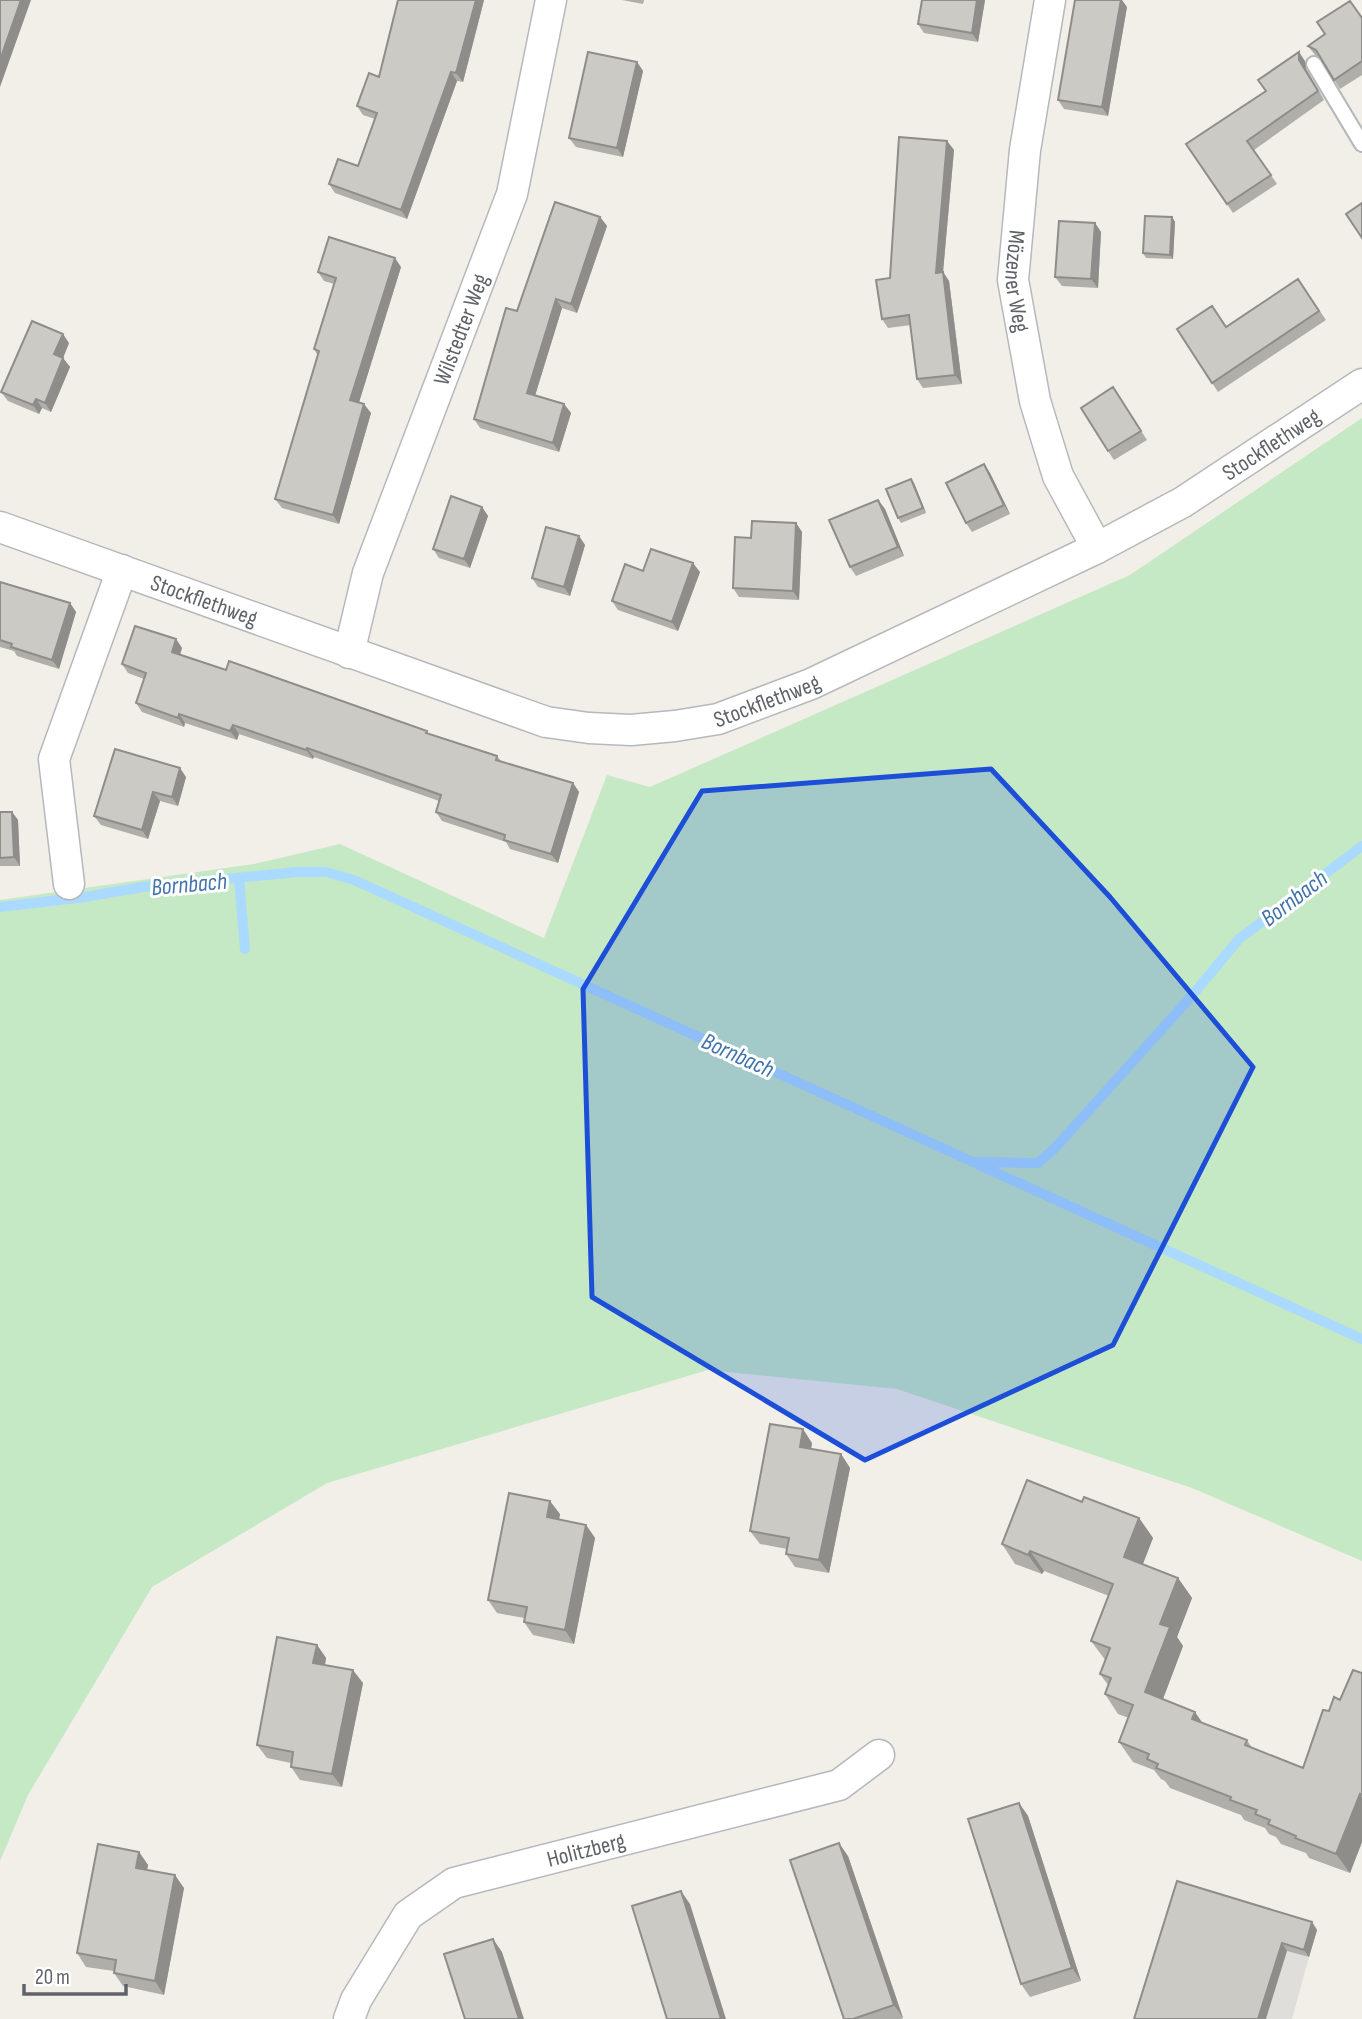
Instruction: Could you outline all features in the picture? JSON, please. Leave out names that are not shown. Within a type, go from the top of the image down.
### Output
[{"type":"street","name":"Wilstedter Weg","points":[[349,653],[368,573],[512,194],[551,0]]},
{"type":"street","name":"Mözener Weg","points":[[1050,0],[1025,150],[1013,280],[1035,401],[1058,476],[1097,548]]},
{"type":"street","name":"Stockflethweg","points":[[0,527],[546,722],[631,730],[676,726],[718,719],[811,684],[1097,548],[1182,502],[1362,384]]},
{"type":"street","name":"Stockflethweg","points":[[68,884],[54,759],[122,570]]},
{"type":"street","name":"Holitzberg","points":[[349,2019],[356,2000],[408,1915],[454,1883],[839,1785],[879,1755]]},
{"type":"lane","points":[[1314,64],[1362,145]]},
{"type":"highlighted area","points":[[991,769],[1110,897],[1253,1067],[1113,1345],[865,1460],[592,1297],[583,989],[702,791]]},
{"type":"shaded area","points":[[1174,1916],[1309,1957],[1292,2019],[1266,2019],[1274,1992]]},
{"type":"green space","points":[[1362,418],[1362,1561],[1192,1488],[897,1389],[708,1370],[327,1483],[152,1587],[28,1795],[0,1861],[0,900],[254,864],[340,844],[544,938],[607,775],[650,787],[1130,575]]},
{"type":"building","points":[[0,0],[21,0],[0,60]]},
{"type":"building","points":[[398,0],[476,0],[456,73],[451,72],[401,210],[329,184],[338,159],[358,166],[377,113],[357,106],[369,73],[379,77]]},
{"type":"building","points":[[922,0],[977,0],[972,33],[918,24]]},
{"type":"building","points":[[1075,0],[1121,0],[1102,107],[1058,100]]},
{"type":"building","points":[[1350,1],[1362,18],[1362,61],[1334,80],[1316,50],[1308,46],[1325,34],[1317,22]]},
{"type":"building","points":[[588,52],[637,62],[617,148],[569,138]]},
{"type":"building","points":[[1299,52],[1299,60],[1318,91],[1247,141],[1271,175],[1227,204],[1186,144],[1266,91],[1258,80]]},
{"type":"building","points":[[899,137],[947,141],[936,273],[943,272],[955,375],[917,379],[909,315],[882,319],[876,280],[890,278]]},
{"type":"building","points":[[555,202],[600,217],[571,304],[556,299],[527,393],[564,404],[553,443],[474,419],[506,308],[517,311]]},
{"type":"building","points":[[1362,203],[1362,238],[1346,214]]},
{"type":"building","points":[[1145,216],[1172,217],[1170,255],[1143,253]]},
{"type":"building","points":[[1059,221],[1095,223],[1091,279],[1055,277]]},
{"type":"building","points":[[329,237],[395,258],[350,400],[364,404],[333,515],[275,499],[319,351],[314,349],[336,278],[318,272]]},
{"type":"building","points":[[1298,279],[1319,311],[1212,383],[1177,329],[1212,306],[1226,327]]},
{"type":"building","points":[[32,321],[63,334],[54,354],[63,358],[45,403],[36,399],[33,405],[1,392]]},
{"type":"building","points":[[1113,387],[1141,431],[1108,451],[1081,408]]},
{"type":"building","points":[[984,464],[1004,505],[966,523],[946,483]]},
{"type":"building","points":[[911,479],[923,508],[898,518],[886,489]]},
{"type":"building","points":[[451,496],[482,507],[464,559],[433,549]]},
{"type":"building","points":[[878,500],[898,547],[850,567],[829,520]]},
{"type":"building","points":[[752,521],[796,523],[793,591],[733,588],[735,537],[751,538]]},
{"type":"building","points":[[546,527],[579,536],[564,587],[532,578]]},
{"type":"building","points":[[651,549],[693,563],[672,622],[612,601],[625,564],[643,571]]},
{"type":"building","points":[[0,582],[70,603],[52,660],[11,647],[12,644],[0,640]]},
{"type":"building","points":[[135,626],[176,639],[172,652],[226,670],[229,661],[497,756],[496,760],[573,783],[551,854],[504,840],[505,835],[436,812],[441,795],[233,725],[230,731],[179,714],[178,718],[136,703],[146,673],[122,664]]},
{"type":"building","points":[[115,749],[180,768],[172,797],[153,792],[142,830],[94,816]]},
{"type":"building","points":[[0,812],[12,812],[14,857],[0,858]]},
{"type":"building","points":[[770,1424],[803,1429],[800,1447],[841,1454],[819,1560],[786,1554],[789,1538],[750,1531]]},
{"type":"building","points":[[1027,1480],[1082,1502],[1084,1497],[1139,1518],[1124,1557],[1178,1578],[1160,1624],[1170,1627],[1145,1692],[1195,1712],[1192,1719],[1247,1740],[1245,1745],[1303,1768],[1323,1710],[1329,1711],[1334,1697],[1340,1700],[1353,1670],[1362,1673],[1362,1795],[1360,1794],[1336,1854],[1268,1824],[1270,1820],[1255,1814],[1257,1810],[1230,1800],[1231,1797],[1156,1768],[1158,1764],[1147,1759],[1149,1754],[1119,1742],[1133,1705],[1105,1694],[1111,1678],[1100,1674],[1110,1648],[1091,1641],[1113,1584],[1030,1551],[1028,1555],[1002,1544]]},
{"type":"building","points":[[509,1493],[550,1501],[547,1517],[586,1525],[565,1630],[524,1622],[527,1607],[488,1600]]},
{"type":"building","points":[[277,1637],[317,1645],[313,1663],[353,1670],[332,1774],[291,1767],[293,1752],[257,1745]]},
{"type":"building","points":[[1019,1803],[1072,1968],[1021,1984],[968,1819]]},
{"type":"building","points":[[839,1843],[894,2005],[853,2019],[844,2019],[790,1860]]},
{"type":"building","points":[[98,1844],[139,1852],[136,1868],[175,1875],[155,1981],[114,1973],[116,1960],[77,1953]]},
{"type":"building","points":[[1177,1881],[1312,1922],[1304,1950],[1282,1943],[1258,2019],[1134,2019]]},
{"type":"building","points":[[681,1891],[721,2019],[667,2019],[632,1906]]},
{"type":"building","points":[[493,1939],[519,2019],[465,2019],[444,1954]]},
{"type":"waterway","name":"Bornbach","points":[[0,907],[143,887],[297,872],[326,872],[354,880],[973,1162],[1038,1163],[1055,1148],[1189,999],[1239,939],[1362,846]]},
{"type":"waterway","points":[[239,879],[245,949]]},
{"type":"waterway","points":[[979,1165],[1362,1339]]}]
